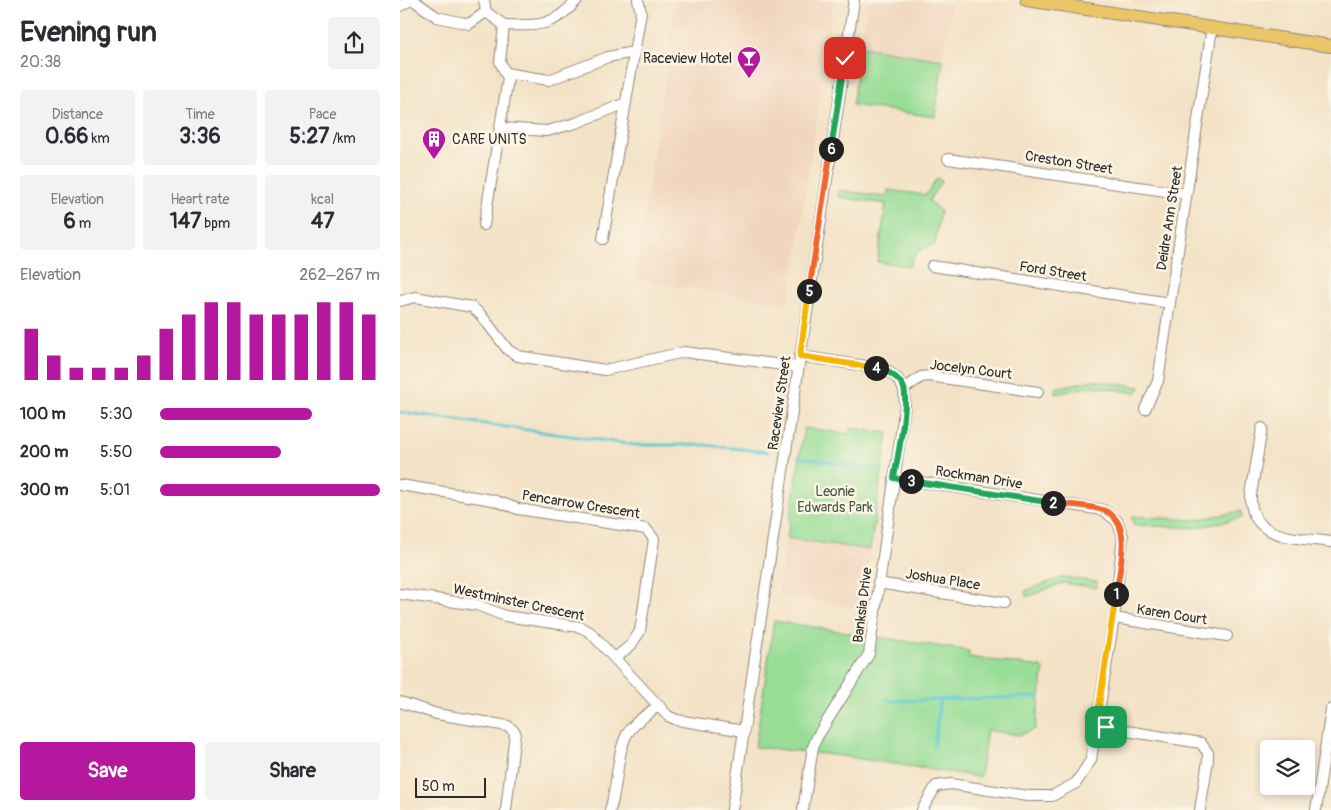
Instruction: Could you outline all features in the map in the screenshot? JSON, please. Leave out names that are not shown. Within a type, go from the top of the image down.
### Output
[{"type":"main road","points":[[1027,0],[1331,46]]},
{"type":"street","points":[[400,6],[412,0],[437,17],[469,24],[486,12]]},
{"type":"street","points":[[484,0],[486,12],[504,25],[536,26],[564,15],[577,0]]},
{"type":"street","points":[[603,240],[641,12],[638,0]]},
{"type":"street","name":"Raceview Street","points":[[732,810],[854,0]]},
{"type":"street","points":[[484,224],[508,78],[500,62],[504,25]]},
{"type":"street","name":"Deidre Ann Street","points":[[1145,409],[1158,381],[1212,28]]},
{"type":"street","points":[[506,73],[549,80],[608,57],[634,52]]},
{"type":"street","points":[[500,128],[548,131],[576,124],[626,103]]},
{"type":"street","name":"Creston Street","points":[[948,159],[1186,194]]},
{"type":"street","name":"Ford Street","points":[[932,266],[1170,303]]},
{"type":"street","points":[[400,301],[415,297],[472,307],[481,315],[508,350],[518,356],[605,370],[684,352],[885,369],[897,378],[904,389],[905,405],[894,478]]},
{"type":"street","name":"Jocelyn Court","points":[[904,389],[921,377],[930,376],[1038,392]]},
{"type":"street","points":[[1262,428],[1251,495],[1251,505],[1257,521],[1270,532],[1331,542]]},
{"type":"street","name":"Banksia Drive","points":[[804,810],[813,747],[870,654],[878,583],[894,478]]},
{"type":"street","name":"Rockman Drive","points":[[894,478],[1104,510],[1117,521],[1123,536],[1114,618],[1091,760],[1076,783],[1052,796],[1027,796],[951,784],[936,786],[922,810]]},
{"type":"street","name":"Pencarrow Crescent","points":[[400,485],[493,500],[518,509],[646,529],[654,539],[640,631],[631,644],[614,658]]},
{"type":"street","name":"Joshua Place","points":[[878,583],[1004,603]]},
{"type":"street","name":"Westminster Crescent","points":[[400,594],[477,605],[505,616],[580,627],[590,632],[668,716],[678,720],[744,731]]},
{"type":"street","name":"Karen Court","points":[[1114,618],[1226,636]]},
{"type":"street","points":[[400,702],[437,714],[508,726],[515,732],[506,810]]},
{"type":"street","points":[[610,810],[624,743],[628,733],[659,705]]},
{"type":"street","points":[[1316,810],[1331,709]]},
{"type":"street","points":[[1096,726],[1201,743],[1208,753],[1208,760],[1200,810]]},
{"type":"shaded area","points":[[676,0],[834,0],[789,303],[635,280]]},
{"type":"shaded area","points":[[869,0],[920,0],[951,5],[943,60],[861,47]]},
{"type":"shaded area","points":[[1134,0],[1180,0],[1178,10],[1133,4]]},
{"type":"shaded area","points":[[787,538],[870,550],[861,608],[778,595]]},
{"type":"green space","points":[[861,47],[943,60],[935,117],[852,105]]},
{"type":"green space","points":[[937,178],[942,181],[929,200],[940,211],[935,245],[919,251],[913,258],[910,266],[877,262],[886,204],[838,197],[839,190],[887,197],[888,190],[926,195]]},
{"type":"green space","points":[[1093,380],[1141,387],[1136,393],[1093,386],[1055,394],[1055,388]]},
{"type":"green space","name":"Leonie Edwards Park","points":[[804,428],[850,434],[851,428],[888,433],[870,550],[787,538]]},
{"type":"green space","points":[[1241,511],[1242,518],[1195,528],[1133,525],[1132,516],[1195,520]]},
{"type":"green space","points":[[1063,577],[1097,582],[1096,588],[1063,583],[1027,597],[1025,591]]},
{"type":"green space","points":[[774,621],[969,651],[969,657],[1041,667],[1044,669],[1035,729],[1019,735],[987,730],[980,777],[834,755],[755,747]]},
{"type":"waterway","points":[[400,412],[635,445],[704,445],[768,452]]},
{"type":"waterway","points":[[798,457],[876,469]]},
{"type":"waterway","points":[[887,698],[889,701],[1038,697]]},
{"type":"waterway","points":[[934,747],[940,699]]},
{"type":"place","name":"Raceview Hotel","points":[[749,79]]},
{"type":"place","name":"CARE UNITS","points":[[434,160]]},
{"type":"route","points":[[845,58],[800,356],[885,369],[897,378],[904,389],[905,405],[894,478],[1104,510],[1117,521],[1123,536],[1114,618],[1096,726],[1106,727]]}]
